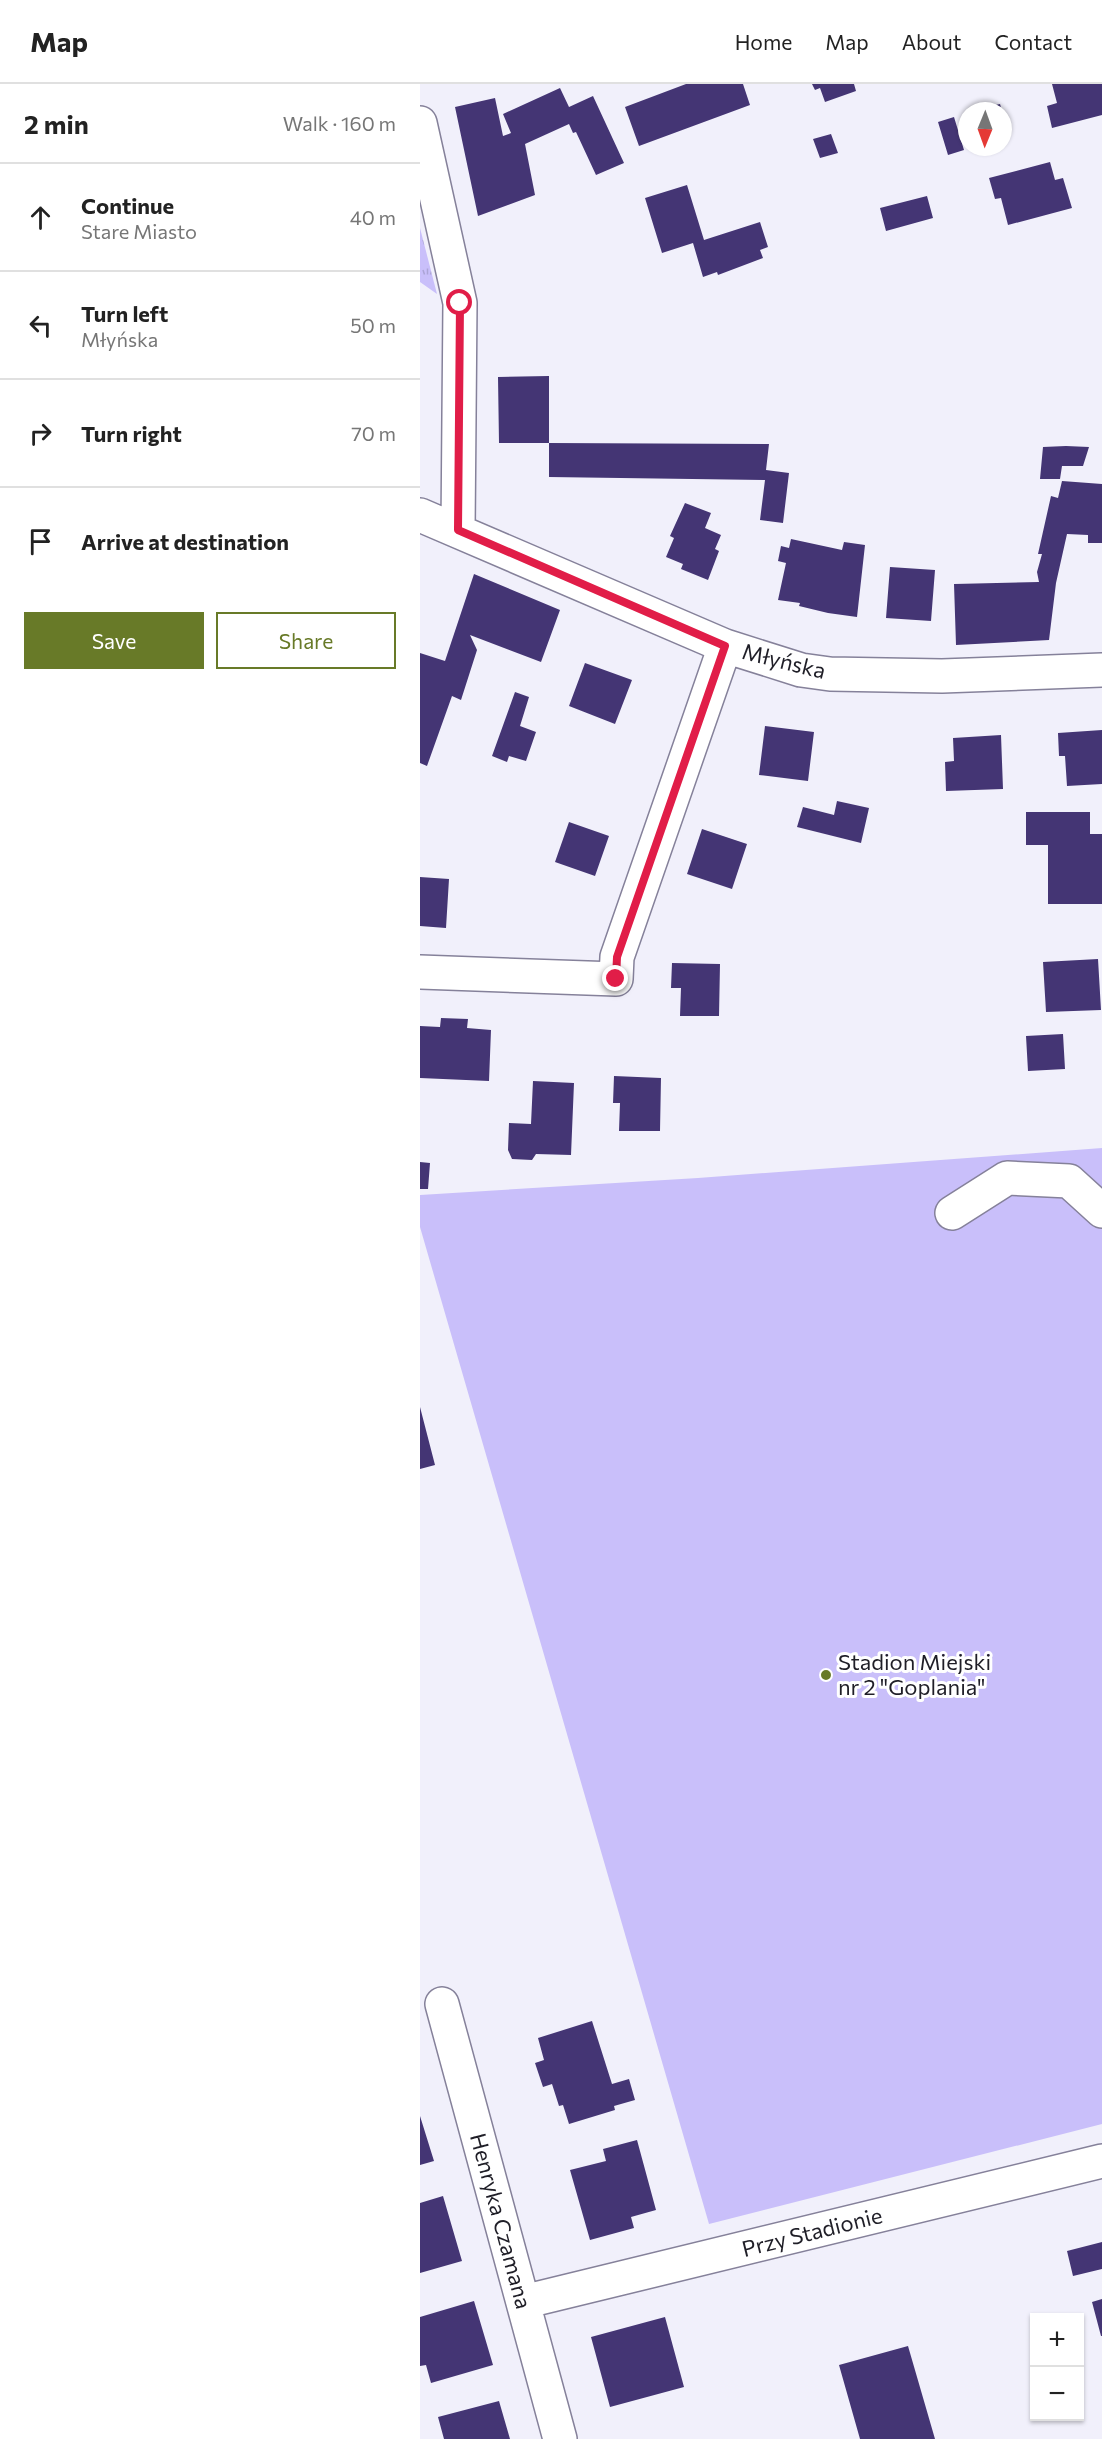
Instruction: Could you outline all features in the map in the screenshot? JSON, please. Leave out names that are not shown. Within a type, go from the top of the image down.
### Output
[{"type":"street","points":[[420,123],[460,303],[458,530]]},
{"type":"street","name":"Młyńska","points":[[420,515],[725,646],[801,670],[830,674],[942,676],[1102,670]]},
{"type":"street","points":[[420,972],[616,979],[617,957],[725,646]]},
{"type":"street","points":[[952,1213],[1006,1178],[1069,1181],[1102,1211]]},
{"type":"street","name":"Henryka Czamana","points":[[442,2004],[560,2439]]},
{"type":"street","name":"Przy Stadionie","points":[[523,2302],[1102,2161]]},
{"type":"green space","points":[[420,228],[437,294],[420,282]]},
{"type":"green space","name":"Stadion Miejski nr 2 \"Goplania\"","points":[[1102,1148],[1102,2124],[709,2224],[420,1227],[420,1195],[698,1178]]},
{"type":"building","points":[[686,84],[743,84],[750,105],[639,146],[625,107]]},
{"type":"building","points":[[812,84],[854,84],[856,91],[825,102],[820,88],[815,90]]},
{"type":"building","points":[[1052,84],[1102,84],[1102,115],[1052,128],[1047,106],[1057,103]]},
{"type":"building","points":[[560,88],[569,107],[593,96],[624,163],[596,175],[576,132],[573,133],[569,124],[525,144],[535,195],[478,216],[455,107],[495,98],[503,136],[511,133],[503,114]]},
{"type":"building","points":[[954,117],[958,130],[958,152],[948,155],[938,122]]},
{"type":"building","points":[[831,134],[838,153],[820,158],[813,139]]},
{"type":"building","points":[[1050,162],[1055,180],[1063,178],[1072,208],[1008,225],[1001,198],[995,199],[989,178]]},
{"type":"building","points":[[687,185],[704,240],[760,222],[768,247],[760,250],[763,258],[718,275],[717,272],[703,277],[693,243],[662,253],[645,198]]},
{"type":"building","points":[[927,196],[933,218],[886,231],[880,208]]},
{"type":"building","points":[[549,376],[549,443],[499,443],[498,377]]},
{"type":"building","points":[[549,443],[769,444],[766,470],[789,473],[783,523],[760,520],[765,480],[549,477]]},
{"type":"building","points":[[1043,447],[1089,447],[1083,466],[1062,466],[1060,479],[1040,479]]},
{"type":"building","points":[[1062,481],[1102,484],[1102,543],[1088,543],[1088,535],[1067,534],[1056,583],[1049,640],[956,645],[954,584],[1039,582],[1037,572],[1042,554],[1038,554],[1051,496],[1058,498]]},
{"type":"building","points":[[685,503],[711,513],[705,528],[721,535],[715,549],[719,551],[708,580],[681,569],[683,564],[666,557],[674,538],[670,536]]},
{"type":"building","points":[[791,539],[842,550],[844,542],[865,545],[857,617],[828,613],[799,606],[800,603],[778,600],[786,563],[778,561],[781,546],[789,548]]},
{"type":"building","points":[[890,567],[935,570],[931,621],[886,618]]},
{"type":"building","points":[[474,574],[560,610],[541,662],[470,635],[477,650],[461,700],[452,696],[427,766],[420,763],[420,653],[445,661]]},
{"type":"building","points":[[585,663],[632,680],[615,724],[569,706]]},
{"type":"building","points":[[515,692],[529,697],[520,726],[536,732],[526,761],[509,756],[507,762],[492,756]]},
{"type":"building","points":[[765,726],[814,732],[808,781],[759,775]]},
{"type":"building","points":[[1102,730],[1102,784],[1067,786],[1065,756],[1059,756],[1058,733]]},
{"type":"building","points":[[1001,735],[1003,789],[946,791],[945,762],[954,761],[953,738]]},
{"type":"building","points":[[837,801],[869,808],[861,843],[797,827],[803,807],[834,815]]},
{"type":"building","points":[[1026,812],[1090,812],[1090,834],[1102,834],[1102,904],[1048,904],[1048,845],[1026,845]]},
{"type":"building","points":[[569,822],[609,836],[595,876],[555,862]]},
{"type":"building","points":[[702,829],[747,844],[732,889],[687,874]]},
{"type":"building","points":[[420,877],[449,879],[446,928],[420,926]]},
{"type":"building","points":[[1098,959],[1101,1010],[1046,1012],[1043,962]]},
{"type":"building","points":[[672,963],[720,964],[719,1016],[680,1016],[681,988],[671,988]]},
{"type":"building","points":[[441,1018],[468,1019],[467,1028],[491,1030],[489,1081],[420,1078],[420,1026],[440,1027]]},
{"type":"building","points":[[1063,1034],[1065,1069],[1028,1071],[1026,1036]]},
{"type":"building","points":[[614,1076],[661,1078],[660,1131],[619,1131],[620,1103],[613,1103]]},
{"type":"building","points":[[533,1081],[574,1083],[571,1155],[536,1154],[532,1160],[512,1159],[508,1150],[509,1123],[531,1124]]},
{"type":"building","points":[[420,1162],[430,1163],[428,1189],[420,1189]]},
{"type":"building","points":[[420,1407],[435,1465],[420,1469]]},
{"type":"building","points":[[592,2021],[612,2084],[629,2079],[635,2100],[614,2106],[615,2110],[569,2124],[563,2105],[559,2106],[552,2084],[543,2087],[535,2063],[544,2060],[538,2038]]},
{"type":"building","points":[[420,2116],[434,2161],[420,2165]]},
{"type":"building","points":[[637,2140],[656,2210],[631,2217],[634,2228],[590,2240],[570,2170],[606,2161],[603,2149]]},
{"type":"building","points":[[443,2196],[462,2261],[420,2273],[420,2203]]},
{"type":"building","points":[[1102,2242],[1102,2269],[1073,2276],[1067,2251]]},
{"type":"building","points":[[1102,2299],[1102,2336],[1101,2336],[1092,2302]]},
{"type":"building","points":[[474,2301],[493,2365],[431,2383],[426,2365],[420,2366],[420,2317]]},
{"type":"building","points":[[665,2317],[684,2387],[610,2407],[591,2337]]},
{"type":"building","points":[[908,2346],[935,2439],[860,2439],[839,2365]]},
{"type":"building","points":[[499,2401],[510,2439],[444,2439],[438,2417]]},
{"type":"place","name":"Stadion Miejski nr 2 \"Goplania\"","points":[[826,1675]]},
{"type":"route","points":[[460,303],[458,530],[725,646],[617,957],[616,979]]}]
